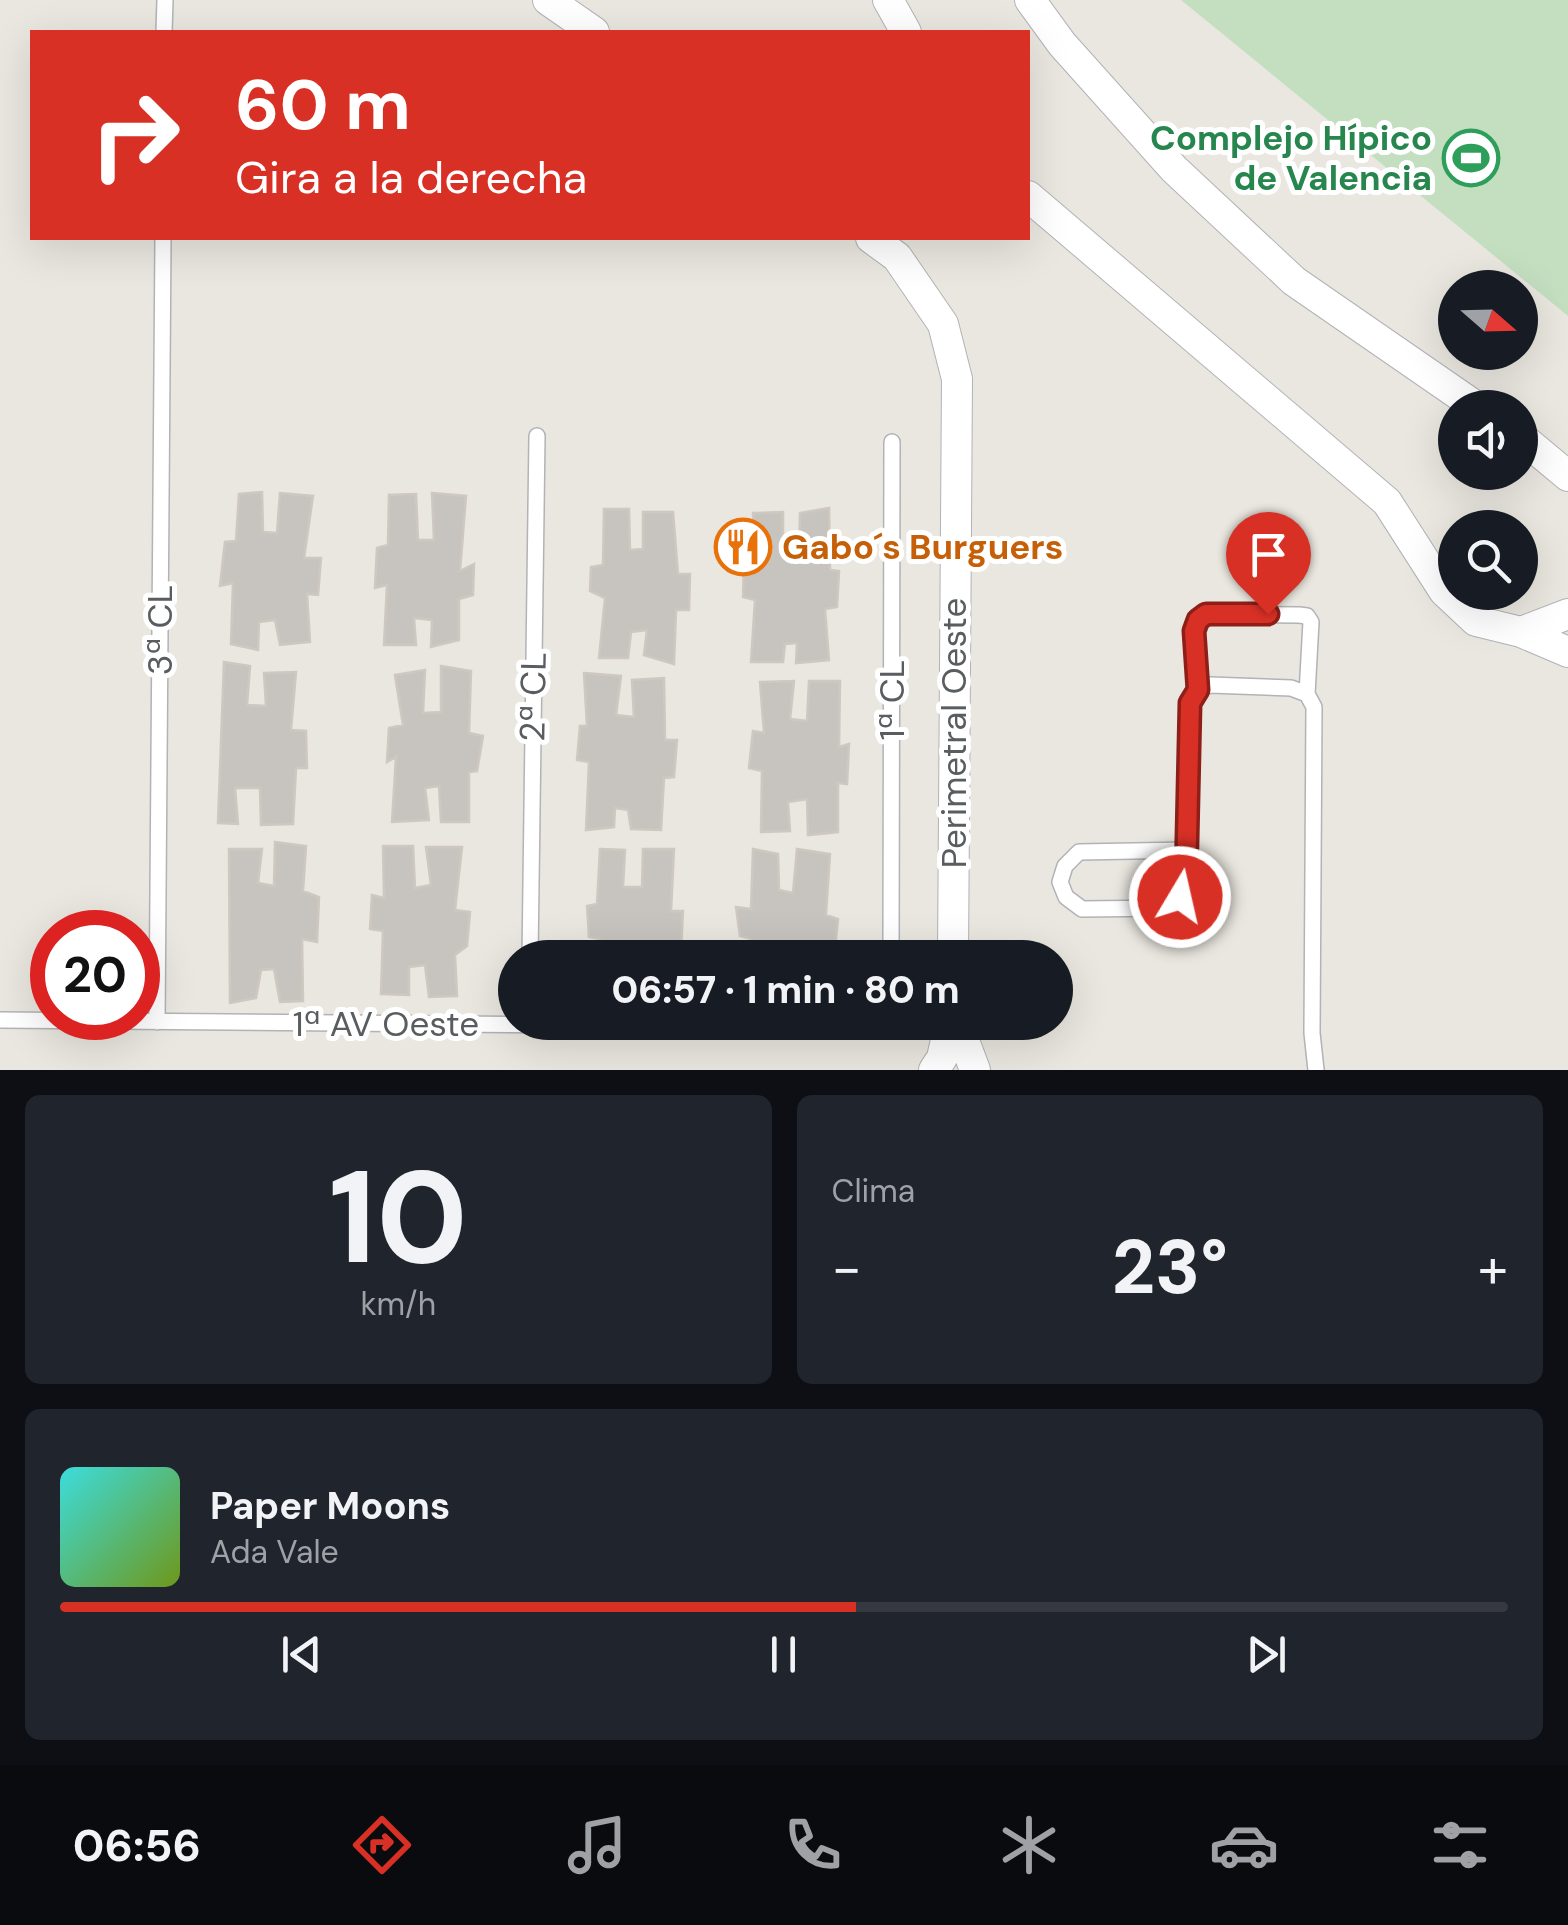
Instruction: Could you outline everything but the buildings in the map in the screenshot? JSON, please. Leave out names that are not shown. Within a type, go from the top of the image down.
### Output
[{"type":"street","points":[[548,0],[591,30]]},
{"type":"street","points":[[888,0],[905,30]]},
{"type":"street","points":[[1030,0],[1062,44],[1174,169],[1294,281],[1452,390]]},
{"type":"street","points":[[1030,198],[1387,502],[1444,591],[1476,621],[1521,632],[1568,652]]},
{"type":"street","name":"Perimetral Oeste","points":[[874,240],[896,257],[942,324],[957,379],[953,940]]},
{"type":"street","points":[[1538,451],[1568,476]]},
{"type":"street","points":[[1521,632],[1568,614]]},
{"type":"street","points":[[934,1070],[946,1040]]},
{"type":"street","points":[[964,1040],[975,1070]]},
{"type":"lane","points":[[164,0],[164,30]]},
{"type":"lane","name":"3ª CL","points":[[158,910],[163,240]]},
{"type":"lane","name":"2ª CL","points":[[530,940],[537,436]]},
{"type":"lane","name":"1ª CL","points":[[891,940],[892,442]]},
{"type":"lane","points":[[1188,850],[1079,852],[1065,866],[1060,882],[1066,897],[1082,909],[1170,908],[1186,884],[1188,850],[1190,703],[1198,690],[1194,631],[1198,620],[1206,614],[1307,616],[1311,622],[1307,694],[1314,708],[1312,1033],[1316,1070]]},
{"type":"lane","points":[[1198,690],[1210,686],[1291,688],[1307,694]]},
{"type":"lane","name":"1ª AV Oeste","points":[[0,1020],[30,1020]]},
{"type":"lane","name":"1ª AV Oeste","points":[[160,1022],[498,1024]]},
{"type":"green space","name":"Complejo Hípico de Valencia","points":[[1181,0],[1568,0],[1568,316],[1538,292],[1538,270],[1512,270]]},
{"type":"place","name":"Complejo Hípico de Valencia","points":[[1471,158]]},
{"type":"place","name":"Gabo´s Burguers","points":[[743,547]]},
{"type":"route","points":[[1180,897],[1186,884],[1190,703],[1198,690],[1194,631],[1198,620],[1206,614],[1268,614]]}]
